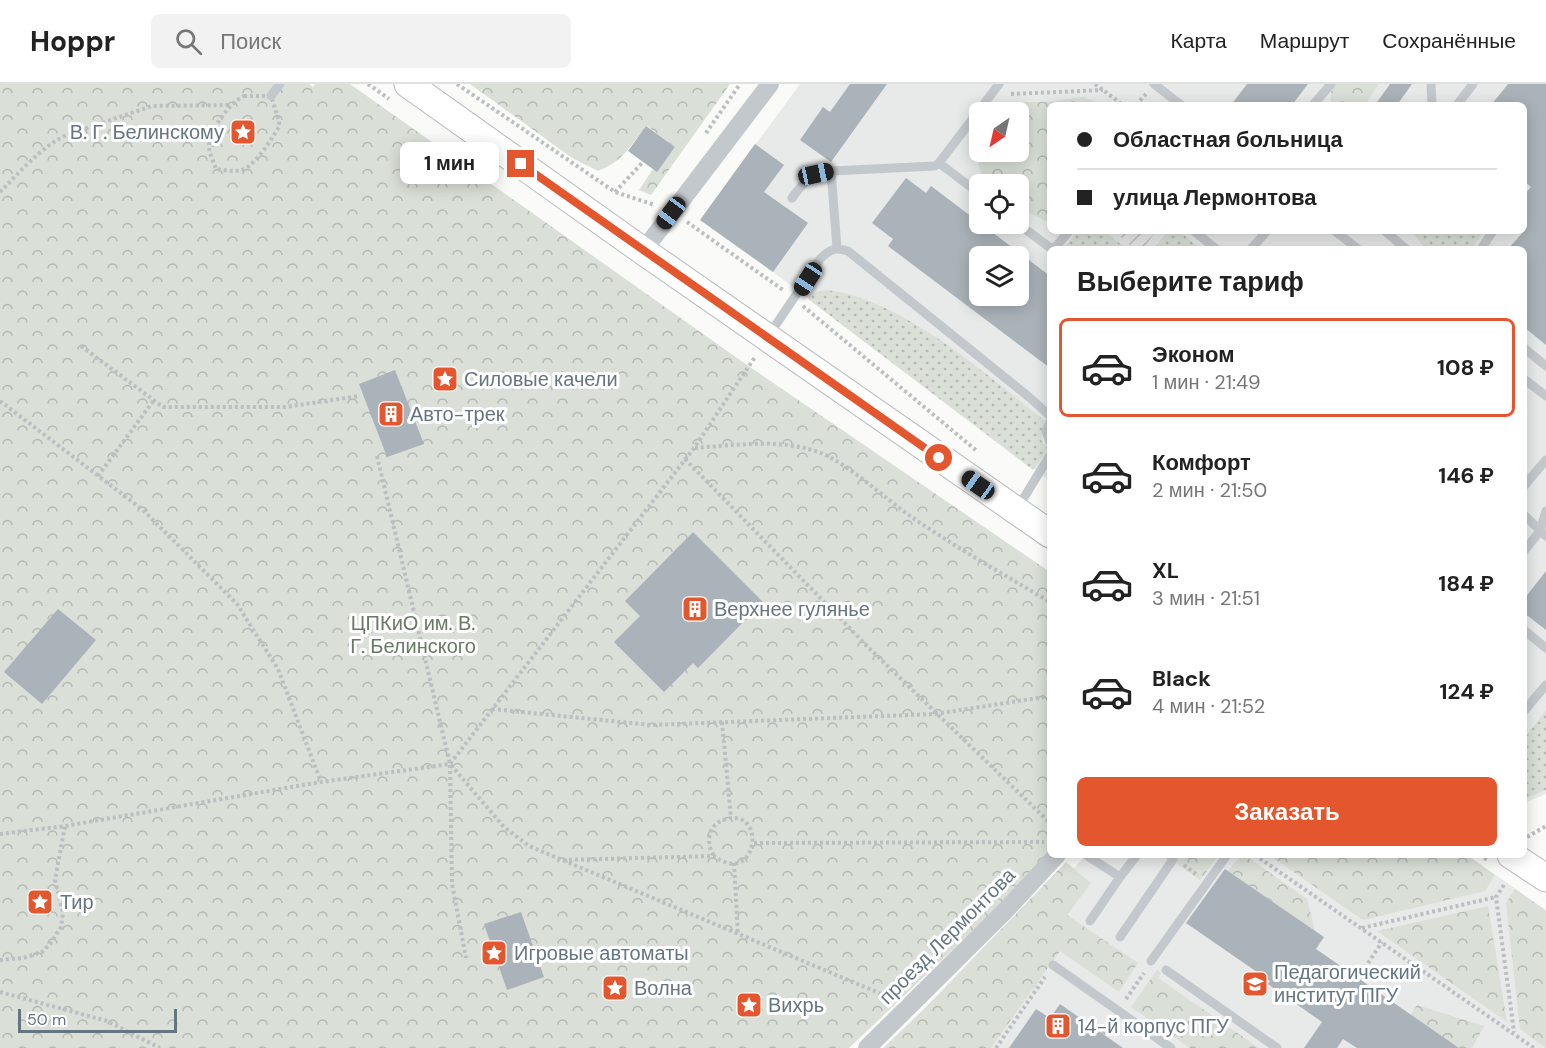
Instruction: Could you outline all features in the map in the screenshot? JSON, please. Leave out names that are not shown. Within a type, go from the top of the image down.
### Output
[{"type":"main road","points":[[408,84],[643,250],[761,348],[1047,532]]},
{"type":"main road","points":[[1527,855],[1546,878]]},
{"type":"street","points":[[643,250],[771,84]]},
{"type":"street","name":"проезд Лермонтова","points":[[867,1048],[1055,858]]},
{"type":"lane","points":[[272,96],[280,84]]},
{"type":"lane","points":[[792,198],[809,177],[831,171],[929,168],[939,163],[999,84]]},
{"type":"lane","points":[[1154,84],[1177,102]]},
{"type":"lane","points":[[1316,102],[1331,84]]},
{"type":"lane","points":[[1431,84],[1432,102]]},
{"type":"lane","points":[[1459,102],[1473,84]]},
{"type":"lane","points":[[939,163],[969,186]]},
{"type":"lane","points":[[831,171],[837,248]]},
{"type":"lane","points":[[1029,232],[1049,246]]},
{"type":"lane","points":[[1056,246],[1066,234]]},
{"type":"lane","points":[[1198,234],[1212,246]]},
{"type":"lane","points":[[1254,246],[1264,234]]},
{"type":"lane","points":[[1339,234],[1354,246]]},
{"type":"lane","points":[[1388,234],[1402,246]]},
{"type":"lane","points":[[761,348],[820,259],[828,251],[837,248],[848,251],[857,258],[1047,413]]},
{"type":"lane","points":[[1527,350],[1546,366]]},
{"type":"lane","points":[[1527,381],[1546,396]]},
{"type":"lane","points":[[1016,511],[1047,460]]},
{"type":"lane","points":[[1527,482],[1546,460]]},
{"type":"lane","points":[[1527,548],[1543,534],[1546,511]]},
{"type":"lane","points":[[1527,517],[1543,534]]},
{"type":"lane","points":[[1527,632],[1546,648]]},
{"type":"lane","points":[[1527,707],[1546,685]]},
{"type":"lane","points":[[1091,858],[1120,877]]},
{"type":"lane","points":[[1090,921],[1135,858]]},
{"type":"lane","points":[[1120,937],[1171,858]]},
{"type":"lane","points":[[1151,961],[1225,858]]},
{"type":"lane","points":[[1053,965],[1171,1048]]},
{"type":"lane","points":[[1166,970],[1277,1048]]},
{"type":"path","points":[[457,84],[615,192],[654,205]]},
{"type":"path","points":[[1095,84],[1119,102]]},
{"type":"path","points":[[991,95],[1103,90]]},
{"type":"path","points":[[244,96],[272,96],[279,121],[279,127],[250,166],[236,171],[216,169],[208,146],[214,128],[231,105],[244,96]]},
{"type":"path","points":[[0,192],[40,152],[53,141],[66,135],[152,106],[231,105]]},
{"type":"path","points":[[615,192],[643,162]]},
{"type":"path","points":[[687,223],[795,299],[982,456]]},
{"type":"path","points":[[81,346],[163,406],[285,407],[359,396]]},
{"type":"path","points":[[0,834],[65,826],[321,782],[450,764],[686,459],[761,348]]},
{"type":"path","points":[[98,476],[154,400]]},
{"type":"path","points":[[0,402],[144,510],[237,603],[278,669],[321,782]]},
{"type":"path","points":[[694,448],[761,444],[801,448],[822,453],[929,528],[1047,600]]},
{"type":"path","points":[[377,456],[450,764],[452,884],[466,957]]},
{"type":"path","points":[[686,459],[935,714],[1047,820]]},
{"type":"path","points":[[492,709],[651,725],[935,714],[1047,696]]},
{"type":"path","points":[[722,722],[731,818]]},
{"type":"path","points":[[450,764],[494,817],[514,836],[529,846],[910,1005]]},
{"type":"path","points":[[561,860],[714,856],[727,863],[734,863],[745,859],[752,849],[754,843],[752,831],[743,822],[731,818],[719,822],[710,832],[709,844],[714,856]]},
{"type":"path","points":[[0,960],[23,958],[42,952],[61,927],[63,913],[55,880],[65,826]]},
{"type":"path","points":[[1527,840],[1546,826]]},
{"type":"path","points":[[754,843],[1047,842]]},
{"type":"path","points":[[1173,858],[1207,883]]},
{"type":"path","points":[[1259,858],[1534,1048]]},
{"type":"path","points":[[734,863],[738,935]]},
{"type":"path","points":[[1504,885],[1496,897],[1514,1032]]},
{"type":"path","points":[[1362,928],[1496,897]]},
{"type":"path","points":[[1358,978],[1382,942]]},
{"type":"path","points":[[996,1048],[1053,965]]},
{"type":"path","points":[[0,992],[107,1021],[160,1048]]},
{"type":"shaded area","points":[[800,84],[1546,84],[1546,794],[1527,802],[1527,246],[1047,246],[1047,479],[773,272],[700,220]]},
{"type":"shaded area","points":[[1117,234],[1154,234],[1145,246],[1131,246]]},
{"type":"shaded area","name":"Педагогический институт ПГУ","points":[[1083,858],[1471,858],[1546,910],[1546,1048],[905,1048]]},
{"type":"green space","name":"ЦПКиО им. В. Г. Белинского","points":[[0,84],[309,84],[313,87],[315,84],[350,84],[747,365],[1047,570],[1047,856],[1006,899],[849,1048],[0,1048]]},
{"type":"green space","points":[[470,84],[730,84],[651,195],[639,190],[653,169],[657,171],[675,147],[647,126],[626,152],[598,171],[572,158]]},
{"type":"green space","points":[[1335,84],[1379,84],[1367,102],[1331,102],[1331,92]]},
{"type":"green space","points":[[1083,97],[1096,102],[1047,102]]},
{"type":"green space","points":[[1029,102],[1047,102],[1047,222],[1029,213],[1029,174],[982,174],[978,162],[1029,162]]},
{"type":"green space","points":[[1076,234],[1108,234],[1123,246],[1066,246]]},
{"type":"green space","points":[[1166,234],[1183,234],[1197,246],[1156,246]]},
{"type":"green space","points":[[1414,234],[1481,234],[1474,246],[1423,246]]},
{"type":"green space","points":[[825,290],[853,296],[882,307],[912,322],[997,382],[1045,421],[1041,440],[1047,450],[1033,470],[808,299],[809,295]]},
{"type":"green space","points":[[1546,710],[1546,790],[1527,798],[1527,735]]},
{"type":"green space","points":[[1180,858],[1217,858],[1200,880],[1176,863]]},
{"type":"green space","points":[[1239,858],[1249,858],[1307,899],[1315,931],[1228,871]]},
{"type":"green space","points":[[1273,858],[1471,858],[1495,875],[1485,891],[1363,920]]},
{"type":"green space","points":[[1066,862],[1091,883],[1067,915],[1138,963],[1119,992],[1060,951],[991,1048],[883,1048],[923,1010]]},
{"type":"green space","points":[[1515,889],[1546,911],[1546,1048],[1520,1029],[1506,903]]},
{"type":"green space","points":[[1488,906],[1507,1022],[1377,931]]},
{"type":"green space","points":[[1157,970],[1161,973],[1158,978],[1259,1048],[1190,1048],[1131,1007]]},
{"type":"green space","points":[[1417,1005],[1484,1026],[1472,1048],[1459,1048],[1411,1015]]},
{"type":"building","points":[[850,84],[887,84],[831,162],[800,140],[823,107],[830,112]]},
{"type":"building","points":[[1247,84],[1308,84],[1294,102],[1233,102]]},
{"type":"building","points":[[1390,84],[1412,84],[1399,102],[1377,102]]},
{"type":"building","points":[[1508,84],[1546,84],[1546,345],[1527,329],[1527,246],[1511,246],[1521,234],[1527,234],[1527,192],[1531,187],[1527,184],[1527,102],[1493,102]]},
{"type":"building","points":[[646,126],[675,147],[657,172],[628,151]]},
{"type":"building","points":[[755,144],[784,165],[764,192],[808,223],[773,272],[700,220]]},
{"type":"building","points":[[906,178],[926,193],[931,186],[969,215],[969,234],[994,234],[1010,246],[969,246],[969,306],[1029,306],[1029,260],[1047,274],[1047,366],[888,246],[893,239],[872,223]]},
{"type":"building","name":"Авто-трек","points":[[395,370],[424,444],[387,457],[359,384]]},
{"type":"building","name":"Верхнее гулянье","points":[[693,532],[763,602],[698,668],[693,663],[664,692],[614,642],[640,616],[625,601]]},
{"type":"building","points":[[1546,571],[1546,630],[1527,615],[1527,595]]},
{"type":"building","points":[[58,609],[96,640],[42,704],[4,672]]},
{"type":"building","points":[[1225,869],[1324,937],[1316,949],[1459,1048],[1357,1048],[1343,1039],[1337,1048],[1304,1048],[1322,1022],[1268,984],[1270,981],[1186,923]]},
{"type":"building","points":[[521,912],[544,977],[507,990],[484,924]]},
{"type":"building","name":"14-й корпус ПГУ","points":[[1060,1004],[1123,1048],[1009,1048],[1036,1009],[1050,1018]]},
{"type":"place","name":"В. Г. Белинскому","points":[[243,132]]},
{"type":"place","name":"Силовые качели","points":[[445,379]]},
{"type":"place","name":"Авто-трек","points":[[391,414]]},
{"type":"place","name":"Верхнее гулянье","points":[[695,609]]},
{"type":"place","name":"Тир","points":[[40,902]]},
{"type":"place","name":"Игровые автоматы","points":[[494,953]]},
{"type":"place","name":"Педагогический институт ПГУ","points":[[1255,984]]},
{"type":"place","name":"Волна","points":[[615,988]]},
{"type":"place","name":"Вихрь","points":[[749,1005]]},
{"type":"place","name":"14-й корпус ПГУ","points":[[1058,1026]]},
{"type":"route","points":[[521,164],[939,458]]}]
